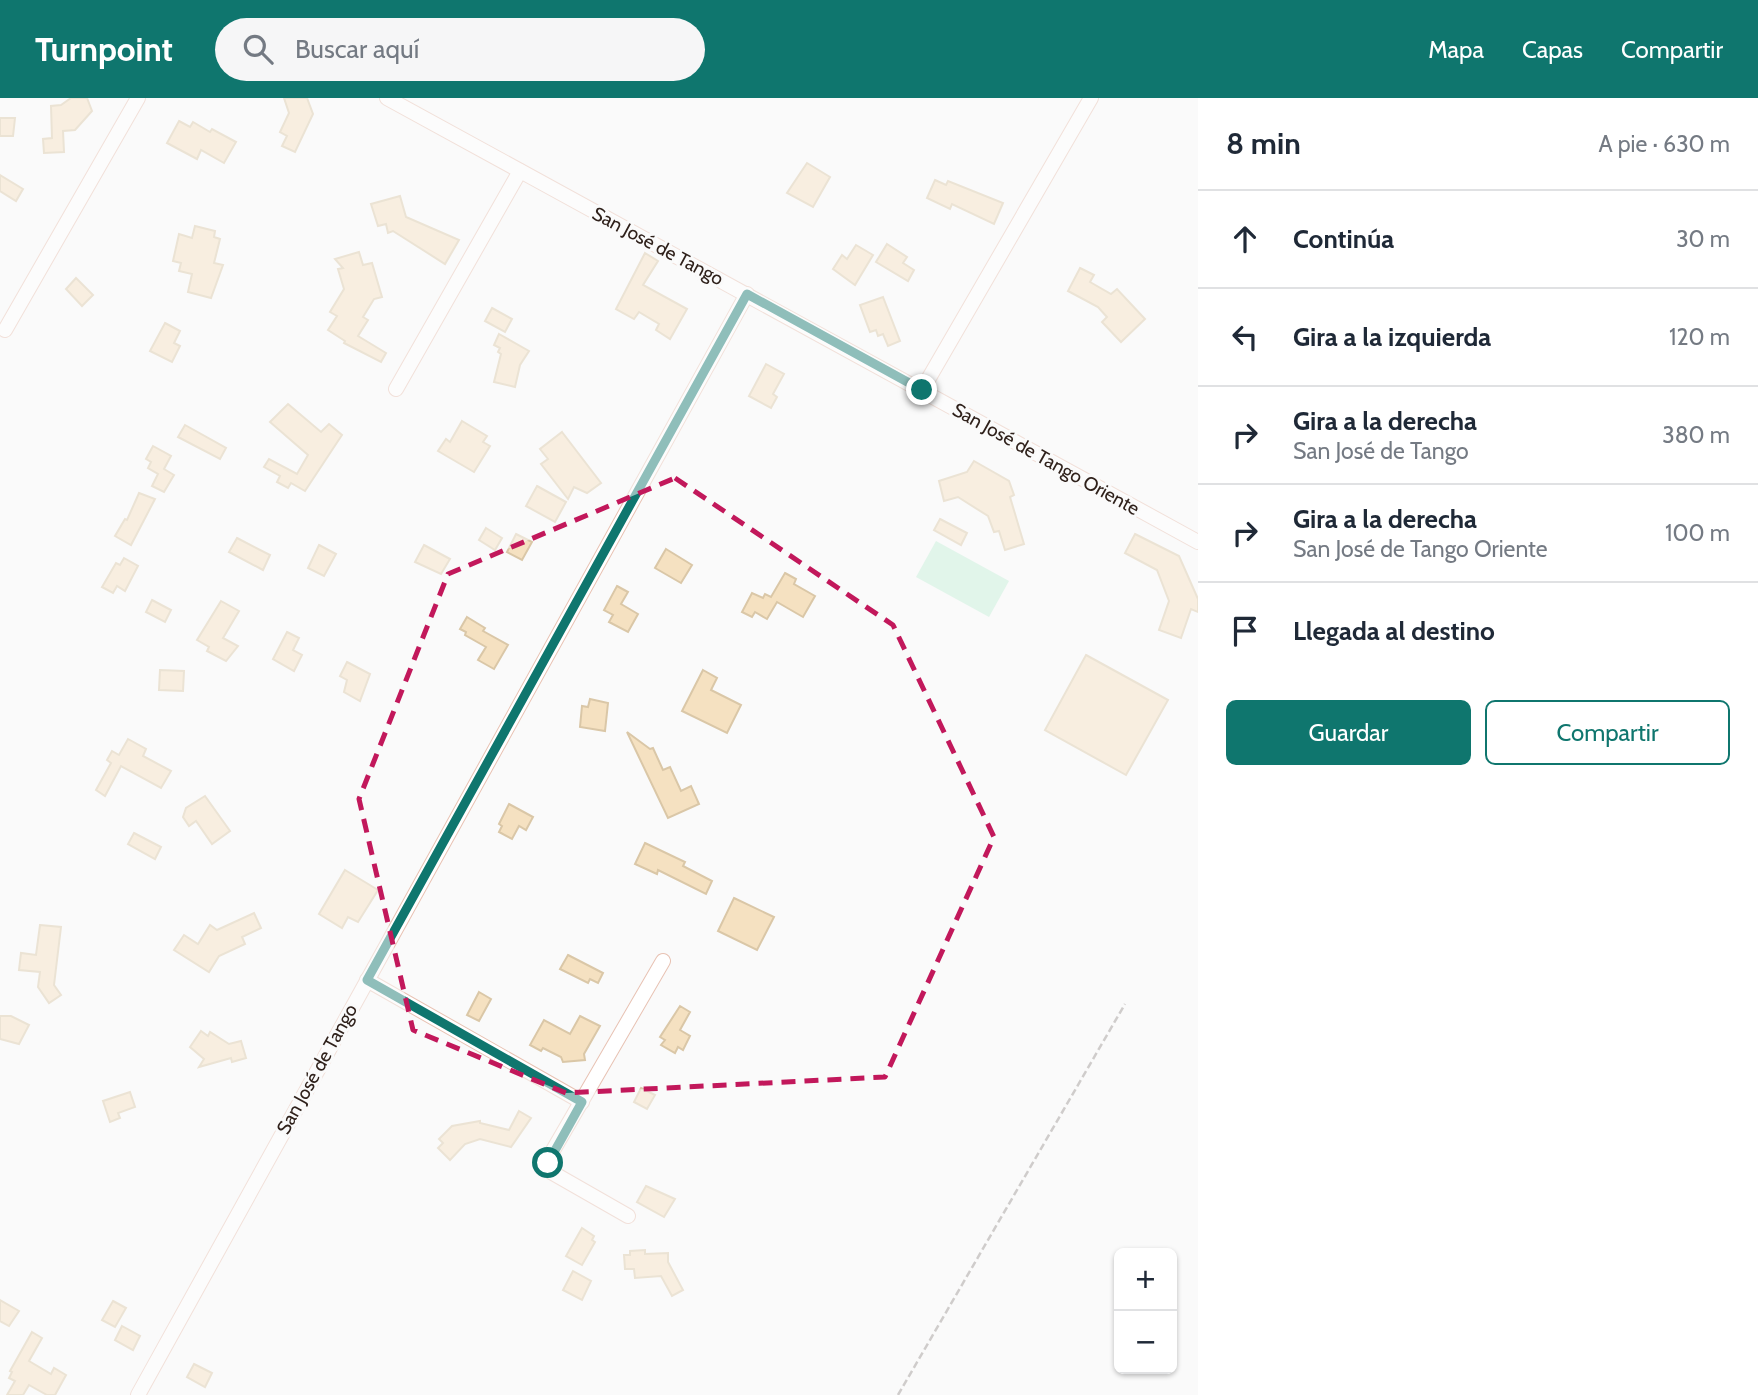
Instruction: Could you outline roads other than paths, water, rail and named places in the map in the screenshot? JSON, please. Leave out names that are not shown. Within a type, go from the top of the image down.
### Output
[{"type":"street","points":[[5,330],[138,98]]},
{"type":"street","name":"San José de Tango","points":[[138,1395],[747,294],[387,98]]},
{"type":"street","points":[[922,390],[1090,98]]},
{"type":"street","points":[[396,389],[520,172]]},
{"type":"street","name":"San José de Tango Oriente","points":[[747,294],[1198,542]]},
{"type":"street","points":[[628,1216],[548,1168],[548,1158],[663,961]]},
{"type":"street","points":[[367,980],[582,1102]]}]
